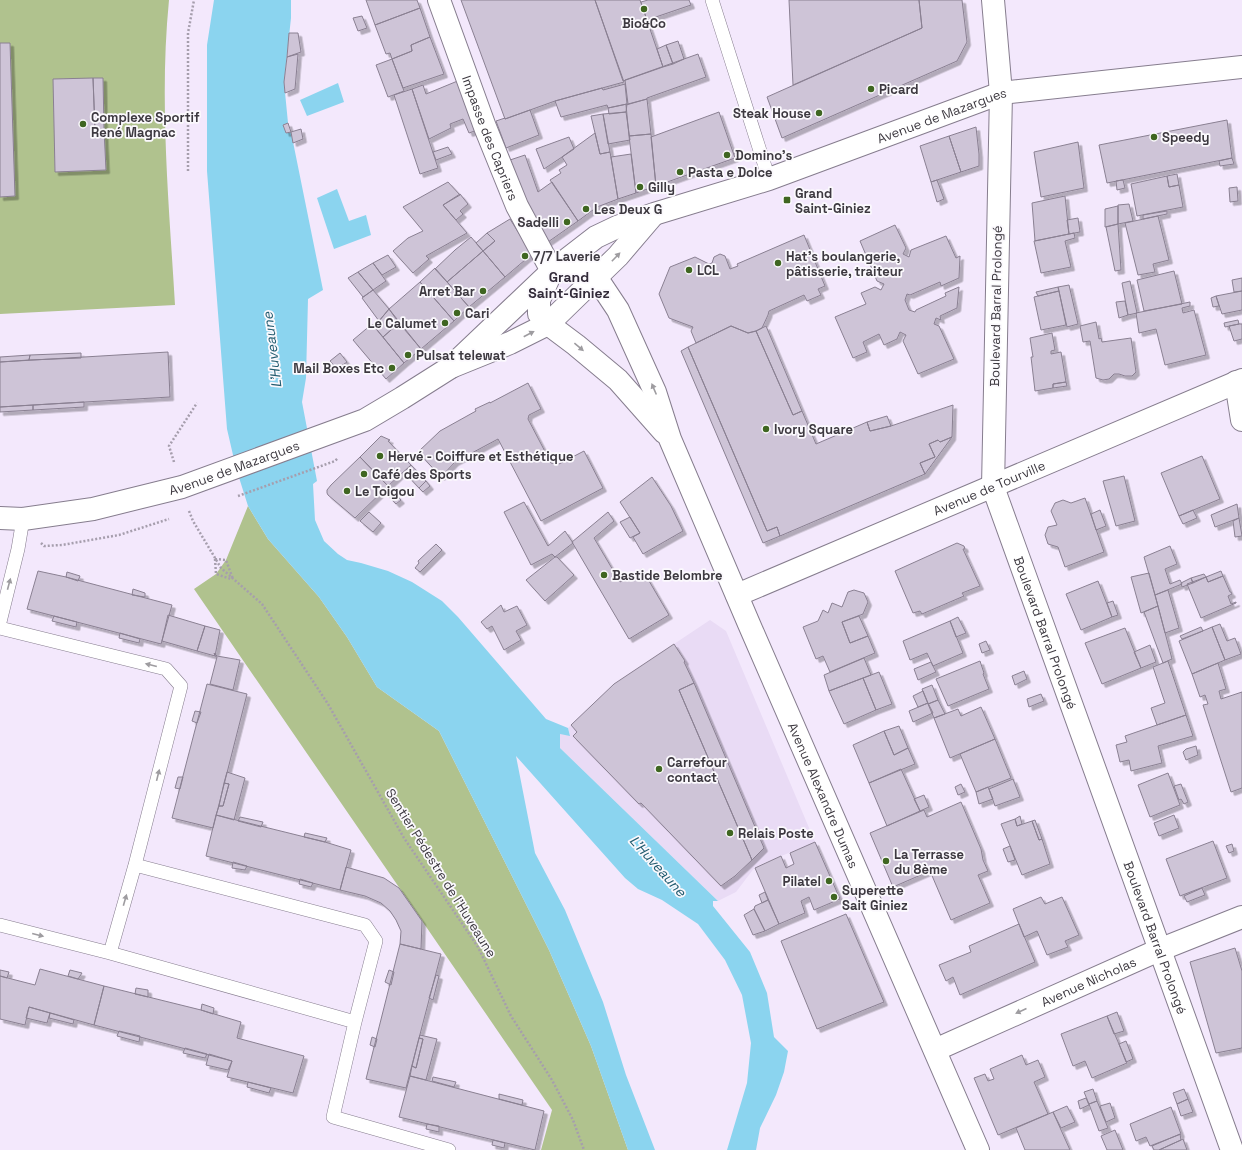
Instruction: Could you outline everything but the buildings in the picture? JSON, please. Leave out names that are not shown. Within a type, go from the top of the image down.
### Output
[{"type":"street","name":"Impasse des Capriers","points":[[440,0],[485,127],[517,206],[552,271]]},
{"type":"street","name":"Boulevard Barral Prolongé","points":[[993,0],[1001,93],[993,487],[1232,1150]]},
{"type":"street","name":"Avenue de Mazargues","points":[[451,367],[552,271],[596,237],[617,227],[654,214],[769,179],[1001,93],[1242,68]]},
{"type":"street","name":"Avenue de Mazargues","points":[[0,518],[23,519],[93,509],[182,487],[365,420],[451,367],[510,344],[548,324],[618,256],[654,214]]},
{"type":"street","points":[[552,271],[587,269],[596,277]]},
{"type":"street","name":"Avenue de Mazargues","points":[[548,324],[539,314],[539,300],[552,271]]},
{"type":"street","name":"Avenue Alexandre Dumas","points":[[596,277],[618,310],[655,392],[670,439],[978,1150]]},
{"type":"street","name":"Avenue Alexandre Dumas","points":[[548,324],[618,380],[670,439]]},
{"type":"street","points":[[1239,381],[1242,420]]},
{"type":"street","name":"Avenue de Tourville","points":[[737,595],[1239,381]]},
{"type":"street","name":"Avenue Nicholas","points":[[935,1050],[1159,950],[1242,917]]},
{"type":"lane","points":[[712,0],[769,179]]},
{"type":"lane","points":[[0,622],[18,549],[23,519]]},
{"type":"lane","points":[[0,628],[166,669],[181,686],[135,864],[110,953]]},
{"type":"lane","points":[[135,864],[365,925],[376,941],[333,1117],[449,1150]]},
{"type":"lane","points":[[0,925],[110,953],[355,1022]]},
{"type":"path","points":[[188,171],[188,33],[194,0]]},
{"type":"path","points":[[169,446],[197,403]]},
{"type":"path","points":[[244,494],[336,461]]},
{"type":"path","points":[[193,521],[215,559],[216,574],[234,580]]},
{"type":"path","points":[[215,559],[226,560],[234,580]]},
{"type":"path","name":"Sentier Pédestre de l'Huveaune","points":[[215,559],[221,568],[262,604],[328,704],[404,838],[478,947],[511,1016],[552,1080],[573,1120],[584,1150]]},
{"type":"shaded area","points":[[710,620],[726,631],[815,842],[755,867],[736,892],[718,901],[560,748],[560,734],[570,735],[568,728],[614,684]]},
{"type":"green space","name":"Complexe Sportif René Magnac","points":[[0,0],[169,0],[166,38],[165,114],[175,305],[0,314]]},
{"type":"green space","points":[[248,506],[268,539],[319,597],[347,637],[377,687],[439,731],[549,950],[591,1046],[628,1150],[541,1150],[552,1110],[194,589],[216,574],[226,560]]},
{"type":"water","name":"L'Huveaune","points":[[214,0],[291,0],[291,18],[284,82],[288,123],[283,125],[286,133],[291,132],[323,290],[308,299],[306,378],[302,402],[317,481],[313,484],[315,520],[324,541],[347,560],[388,571],[412,582],[442,601],[458,617],[546,719],[568,728],[570,736],[560,734],[560,748],[718,901],[713,901],[713,906],[750,952],[767,993],[774,1037],[788,1051],[784,1072],[776,1095],[760,1128],[756,1150],[727,1150],[747,1083],[751,1043],[742,995],[725,960],[698,924],[662,900],[638,889],[625,878],[516,756],[535,853],[565,910],[603,1002],[626,1075],[655,1150],[628,1150],[591,1046],[549,950],[439,731],[377,687],[347,637],[319,597],[268,539],[248,506],[236,468],[227,429],[207,171],[207,45]]},
{"type":"water","points":[[338,83],[344,102],[307,116],[300,100]]},
{"type":"water","points":[[337,189],[349,221],[366,215],[371,235],[334,249],[317,198]]},
{"type":"place","name":"Bio&Co","points":[[644,9]]},
{"type":"place","name":"Picard","points":[[871,89]]},
{"type":"place","name":"Steak House","points":[[819,113]]},
{"type":"place","name":"Complexe Sportif René Magnac","points":[[83,124]]},
{"type":"place","name":"Speedy","points":[[1154,137]]},
{"type":"place","name":"Domino's","points":[[727,155]]},
{"type":"place","name":"Pasta e Dolce","points":[[680,172]]},
{"type":"place","name":"Gilly","points":[[640,187]]},
{"type":"place","name":"Grand Saint-Giniez","points":[[787,200]]},
{"type":"place","name":"Les Deux G","points":[[586,209]]},
{"type":"place","name":"Sadelli","points":[[567,222]]},
{"type":"place","name":"7/7 Laverie","points":[[525,256]]},
{"type":"place","name":"Hat's boulangerie, pâtisserie, traiteur","points":[[778,263]]},
{"type":"place","name":"LCL","points":[[689,270]]},
{"type":"place","name":"Arret Bar","points":[[483,291]]},
{"type":"place","name":"Cari","points":[[457,313]]},
{"type":"place","name":"Le Calumet","points":[[445,323]]},
{"type":"place","name":"Pulsat telewat","points":[[408,355]]},
{"type":"place","name":"Mail Boxes Etc","points":[[392,368]]},
{"type":"place","name":"Ivory Square","points":[[766,429]]},
{"type":"place","name":"Hervé - Coiffure et Esthétique","points":[[380,456]]},
{"type":"place","name":"Café des Sports","points":[[364,474]]},
{"type":"place","name":"Le Toigou","points":[[347,491]]},
{"type":"place","name":"Bastide Belombre","points":[[604,575]]},
{"type":"place","name":"Carrefour contact","points":[[659,769]]},
{"type":"place","name":"Relais Poste","points":[[730,833]]},
{"type":"place","name":"La Terrasse du 8ème","points":[[886,861]]},
{"type":"place","name":"Pilatel","points":[[829,881]]},
{"type":"place","name":"Superette Sait Giniez","points":[[834,897]]},
{"type":"district","name":"Grand Saint-Giniez","points":[[569,286]]}]
